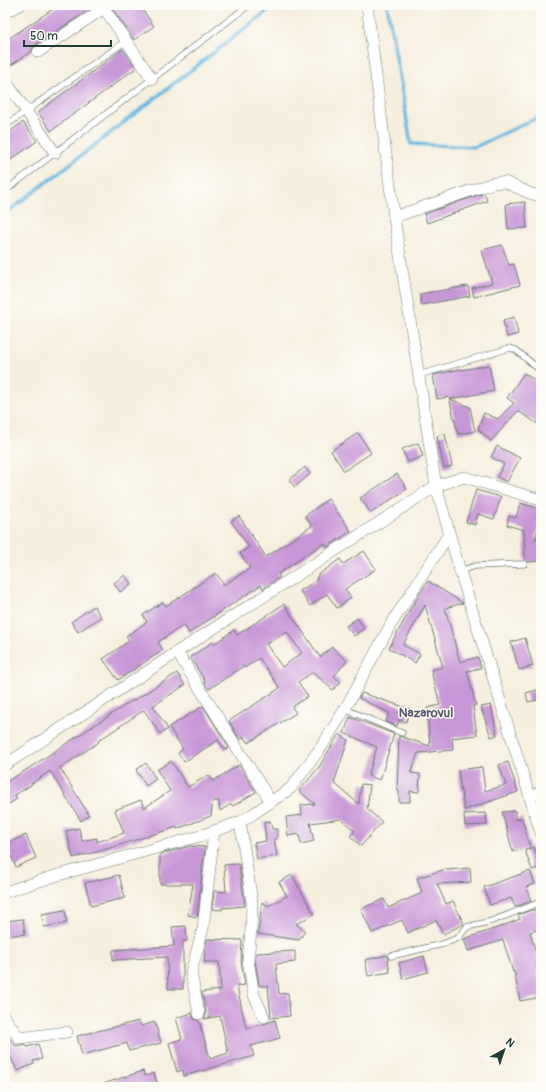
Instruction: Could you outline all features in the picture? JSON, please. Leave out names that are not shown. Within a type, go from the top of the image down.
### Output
[{"type":"street","points":[[5,12],[20,5]]},
{"type":"street","points":[[367,5],[394,217],[436,486],[460,571],[541,833]]},
{"type":"street","points":[[38,52],[103,6],[152,79]]},
{"type":"street","points":[[5,80],[55,153]]},
{"type":"street","points":[[394,217],[493,183],[506,182],[529,193],[541,196]]},
{"type":"street","points":[[5,764],[436,486],[464,477],[541,500]]},
{"type":"street","points":[[5,892],[55,876],[214,831],[240,822],[290,788],[322,746],[345,709],[391,624],[449,534]]},
{"type":"street","points":[[177,652],[270,802]]},
{"type":"street","points":[[530,798],[541,792]]},
{"type":"street","points":[[240,822],[252,902],[252,930],[248,960],[249,971],[254,995],[264,1017]]},
{"type":"street","points":[[199,1014],[191,972],[203,929],[214,831]]},
{"type":"street","points":[[5,1018],[19,1038],[67,1032]]},
{"type":"lane","points":[[5,191],[249,5]]},
{"type":"lane","points":[[5,126],[126,41]]},
{"type":"lane","points":[[419,375],[510,348],[516,350],[541,371]]},
{"type":"lane","points":[[460,571],[474,566],[524,564]]},
{"type":"lane","points":[[345,709],[402,733]]},
{"type":"lane","points":[[391,956],[443,944],[458,938],[466,927],[492,921],[541,902]]},
{"type":"building","points":[[59,5],[96,5],[34,46],[31,52],[5,69],[5,41]]},
{"type":"building","points":[[110,5],[139,5],[154,26],[134,40]]},
{"type":"building","points":[[123,49],[136,68],[51,131],[38,112]]},
{"type":"building","points":[[23,122],[37,141],[5,164],[5,135]]},
{"type":"building","points":[[484,193],[487,201],[427,223],[424,214]]},
{"type":"building","points":[[525,202],[527,228],[508,229],[506,204]]},
{"type":"building","points":[[502,245],[509,265],[514,264],[520,285],[474,297],[472,288],[492,283],[482,250]]},
{"type":"building","points":[[468,286],[470,296],[421,305],[420,294]]},
{"type":"building","points":[[514,317],[518,334],[507,337],[503,320]]},
{"type":"building","points":[[489,365],[494,391],[450,399],[470,407],[475,431],[458,434],[449,397],[437,399],[433,375]]},
{"type":"building","points":[[524,373],[541,385],[541,426],[518,411],[491,441],[478,429],[484,413],[498,419],[514,403],[507,398]]},
{"type":"building","points":[[358,433],[371,453],[344,471],[331,451]]},
{"type":"building","points":[[445,434],[452,466],[444,468],[437,436]]},
{"type":"building","points":[[418,443],[423,456],[408,462],[402,449]]},
{"type":"building","points":[[497,446],[520,458],[507,482],[497,477],[504,464],[491,457]]},
{"type":"building","points":[[305,467],[310,474],[295,487],[289,480]]},
{"type":"building","points":[[397,474],[407,489],[371,513],[360,498]]},
{"type":"building","points":[[476,490],[501,497],[494,519],[478,514],[475,525],[466,522]]},
{"type":"building","points":[[328,499],[351,531],[327,547],[324,543],[278,574],[280,577],[263,589],[261,585],[189,633],[184,625],[158,642],[163,650],[118,680],[103,659],[129,641],[126,636],[147,622],[143,615],[163,602],[166,606],[216,573],[224,585],[250,568],[240,553],[249,547],[231,521],[239,516],[266,557],[312,526],[305,516]]},
{"type":"building","points":[[520,503],[541,509],[541,518],[535,539],[541,538],[541,561],[527,562],[525,560],[524,530],[507,525],[509,516],[516,518]]},
{"type":"building","points":[[364,551],[376,569],[345,589],[351,598],[337,608],[327,594],[310,606],[300,591],[317,580],[317,576],[340,559],[343,564]]},
{"type":"building","points":[[125,575],[131,584],[120,592],[114,583]]},
{"type":"building","points":[[428,581],[463,603],[445,608],[460,662],[478,657],[481,668],[467,671],[476,705],[473,706],[477,735],[452,738],[453,750],[418,753],[411,773],[420,774],[419,792],[410,791],[410,802],[399,802],[399,791],[397,790],[399,736],[430,746],[427,708],[440,705],[431,670],[443,667],[425,605],[403,645],[420,654],[415,663],[389,648],[412,606]]},
{"type":"building","points":[[284,604],[320,657],[332,647],[347,661],[334,676],[341,682],[333,690],[313,672],[298,682],[308,696],[292,707],[296,713],[248,743],[244,737],[240,740],[229,721],[280,688],[259,658],[209,689],[190,657],[213,642],[214,644],[234,630],[237,635]],"holes":[[[287,632],[302,653],[282,667],[266,644]]]},
{"type":"building","points":[[94,606],[101,617],[78,632],[71,622]]},
{"type":"building","points":[[357,618],[364,628],[354,636],[346,626]]},
{"type":"building","points":[[525,638],[533,666],[519,670],[511,642]]},
{"type":"building","points":[[177,673],[185,685],[153,706],[168,729],[160,734],[144,710],[60,768],[89,815],[81,821],[50,771],[15,795],[17,799],[9,804],[7,800],[5,801],[5,780],[6,782],[26,770]]},
{"type":"building","points":[[541,689],[541,699],[528,702],[526,693]]},
{"type":"building","points":[[362,693],[410,709],[406,722],[399,720],[397,726],[386,722],[389,713],[359,698]]},
{"type":"building","points":[[491,705],[497,735],[491,737],[481,707]]},
{"type":"building","points":[[203,706],[229,748],[225,750],[218,740],[184,762],[178,753],[183,749],[169,727]]},
{"type":"building","points":[[350,717],[394,734],[380,780],[368,776],[377,747],[344,733]]},
{"type":"building","points":[[339,734],[348,740],[334,783],[359,804],[361,784],[370,785],[367,809],[382,822],[361,846],[350,836],[355,831],[341,819],[310,823],[314,841],[301,844],[299,834],[288,836],[286,817],[302,815],[301,805],[315,804],[299,791],[319,767]]},
{"type":"building","points":[[171,761],[188,787],[209,775],[213,781],[239,765],[256,792],[233,806],[231,804],[220,811],[219,801],[213,801],[211,816],[177,829],[177,827],[73,858],[66,831],[79,828],[82,841],[97,838],[97,842],[124,833],[115,810],[141,800],[144,808],[170,791],[157,770]]},
{"type":"building","points":[[508,762],[518,792],[464,810],[458,770],[482,767],[485,791],[506,785],[499,765]]},
{"type":"building","points":[[146,763],[156,779],[146,786],[136,770]]},
{"type":"building","points":[[515,811],[515,820],[522,818],[530,848],[513,852],[502,812]]},
{"type":"building","points":[[486,813],[487,825],[465,826],[464,814]]},
{"type":"building","points":[[270,821],[272,829],[277,829],[277,838],[274,839],[277,856],[257,859],[254,843],[266,841],[264,822]]},
{"type":"building","points":[[26,835],[36,858],[16,867],[6,844]]},
{"type":"building","points":[[191,846],[205,847],[197,917],[188,915],[193,884],[160,884],[160,854]]},
{"type":"building","points":[[534,847],[540,867],[532,870],[525,850]]},
{"type":"building","points":[[239,864],[245,906],[222,908],[222,910],[212,909],[214,891],[226,892],[224,865]]},
{"type":"building","points":[[470,868],[471,882],[437,884],[446,904],[453,901],[464,924],[443,934],[436,920],[408,933],[402,920],[372,933],[361,909],[384,899],[388,908],[422,893],[417,878],[446,869]]},
{"type":"building","points":[[530,871],[535,884],[526,887],[531,901],[515,907],[511,898],[490,905],[484,887]]},
{"type":"building","points":[[119,875],[125,898],[91,906],[85,883]]},
{"type":"building","points":[[292,875],[314,914],[296,924],[305,931],[299,940],[258,934],[262,902],[268,906],[287,896],[279,882]]},
{"type":"building","points":[[534,909],[534,911],[541,909],[541,929],[530,932],[539,964],[536,965],[541,997],[520,1001],[514,971],[513,972],[503,940],[468,951],[464,939],[520,919],[518,915]]},
{"type":"building","points":[[65,910],[67,923],[44,927],[42,914]]},
{"type":"building","points":[[23,919],[25,934],[5,936],[5,921]]},
{"type":"building","points":[[186,926],[187,941],[183,941],[183,989],[168,989],[167,957],[113,960],[113,950],[174,946],[172,927]]},
{"type":"building","points":[[207,939],[242,940],[241,961],[245,985],[237,986],[246,1028],[275,1020],[280,1038],[251,1046],[254,1056],[184,1076],[183,1070],[177,1072],[169,1043],[182,1039],[176,1018],[192,1013],[194,1019],[199,1021],[210,1059],[228,1053],[220,1016],[204,1019],[206,1013],[202,992],[221,990],[219,962],[204,962]]},
{"type":"building","points":[[295,951],[295,962],[276,964],[279,994],[288,993],[290,1016],[271,1018],[268,986],[259,985],[255,960],[256,953]]},
{"type":"building","points":[[387,955],[390,972],[368,976],[365,960]]},
{"type":"building","points":[[424,956],[428,972],[403,979],[399,963]]},
{"type":"building","points":[[139,1021],[141,1026],[155,1022],[161,1043],[129,1051],[127,1043],[82,1055],[77,1036]]},
{"type":"building","points":[[5,1033],[16,1046],[25,1044],[27,1047],[38,1044],[42,1059],[33,1061],[34,1064],[17,1071],[5,1044]]},
{"type":"building","points":[[143,1071],[145,1076],[154,1073],[158,1087],[101,1087],[100,1085]]},
{"type":"waterway","points":[[5,214],[275,5]]},
{"type":"waterway","points":[[387,5],[411,144],[475,147],[541,116]]},
{"type":"district","name":"Nazarovul","points":[[426,713]]}]
